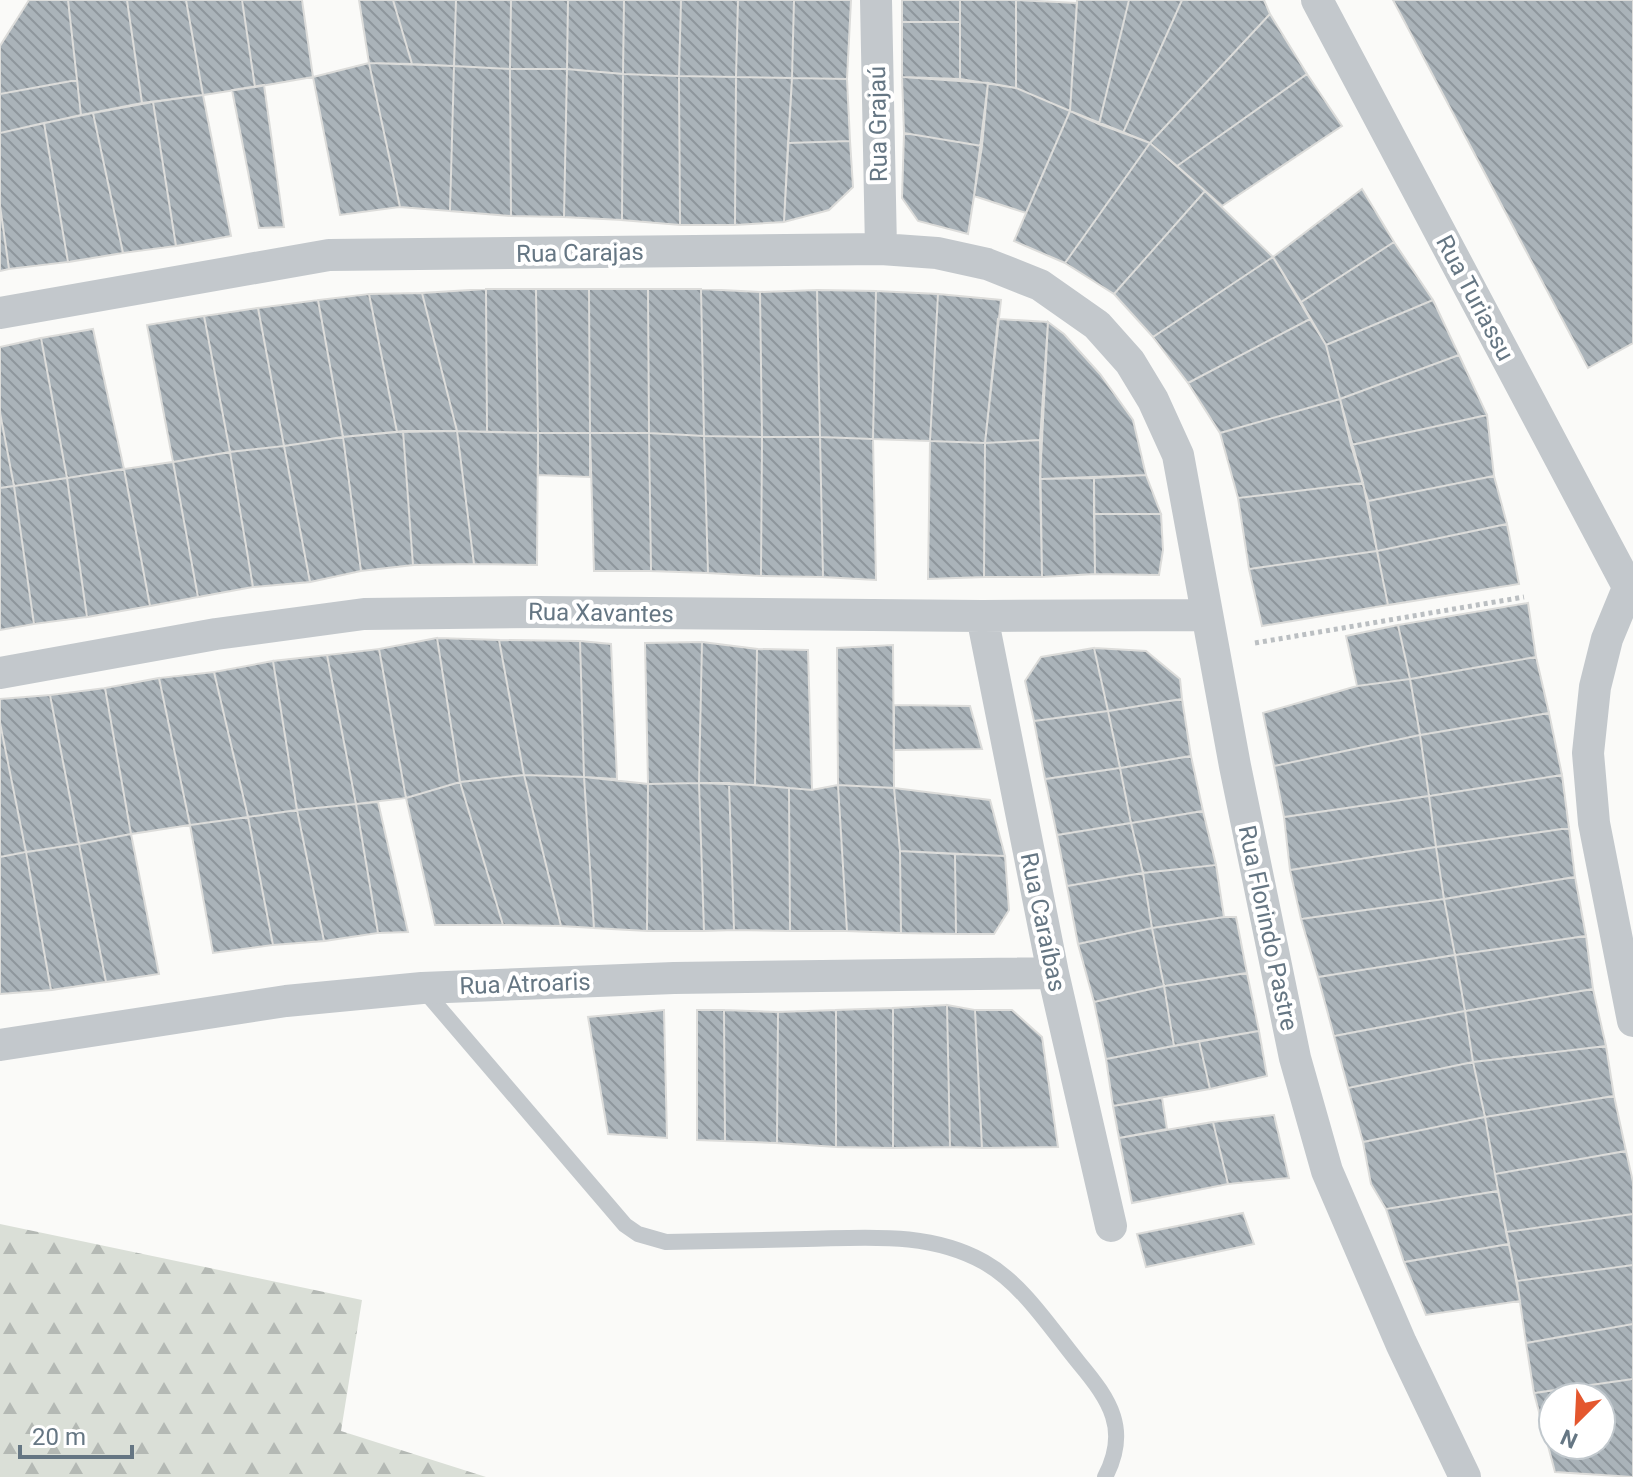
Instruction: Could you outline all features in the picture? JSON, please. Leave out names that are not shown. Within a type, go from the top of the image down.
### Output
[{"type":"street","name":"Rua Grajaú","points":[[876,0],[881,249]]},
{"type":"street","name":"Rua Turiassu","points":[[1317,0],[1630,592]]},
{"type":"street","name":"Rua Carajas","points":[[0,313],[329,255],[881,249],[937,253],[987,264],[1040,285],[1097,325],[1130,362]]},
{"type":"street","name":"Rua Florindo Pastre","points":[[1130,362],[1153,400],[1178,455],[1238,782],[1295,1058],[1327,1171],[1401,1343],[1465,1477]]},
{"type":"street","points":[[1630,592],[1607,639],[1595,687],[1588,753],[1594,823],[1633,1021]]},
{"type":"street","name":"Rua Xavantes","points":[[0,673],[216,634],[364,614],[1207,615]]},
{"type":"street","name":"Rua Caraíbas","points":[[982,616],[1053,973],[1111,1226]]},
{"type":"street","name":"Rua Atroaris","points":[[0,1045],[286,1001],[422,988],[674,978],[1053,973]]},
{"type":"lane","points":[[422,988],[625,1225],[638,1234],[666,1242],[911,1238],[984,1262],[1016,1287],[1098,1386],[1114,1414],[1117,1439],[1115,1459],[1105,1477]]},
{"type":"path","points":[[1255,643],[1524,597]]},
{"type":"green space","points":[[0,1224],[362,1300],[341,1431],[486,1477],[0,1477]]},
{"type":"building","points":[[29,0],[68,0],[77,80],[0,94],[0,46]]},
{"type":"building","points":[[68,0],[127,0],[142,103],[81,115]]},
{"type":"building","points":[[127,0],[186,0],[203,95],[142,103]]},
{"type":"building","points":[[186,0],[242,0],[255,87],[203,95]]},
{"type":"building","points":[[242,0],[302,0],[313,77],[255,87]]},
{"type":"building","points":[[359,0],[393,0],[412,64],[369,63]]},
{"type":"building","points":[[393,0],[456,0],[454,66],[412,64]]},
{"type":"building","points":[[456,0],[511,0],[510,69],[454,66]]},
{"type":"building","points":[[511,0],[568,0],[567,69],[510,69]]},
{"type":"building","points":[[568,0],[624,0],[623,74],[567,69]]},
{"type":"building","points":[[624,0],[681,0],[679,76],[623,74]]},
{"type":"building","points":[[681,0],[738,0],[736,77],[679,76]]},
{"type":"building","points":[[738,0],[794,0],[792,78],[736,77]]},
{"type":"building","points":[[794,0],[851,0],[847,79],[792,78]]},
{"type":"building","points":[[902,0],[960,0],[960,22],[902,22]]},
{"type":"building","points":[[960,0],[1016,0],[1016,88],[960,79]]},
{"type":"building","points":[[1016,0],[1077,3],[1070,111],[1016,88]]},
{"type":"building","points":[[1077,0],[1129,0],[1099,124],[1070,111]]},
{"type":"building","points":[[1129,0],[1182,0],[1123,133],[1099,124]]},
{"type":"building","points":[[1182,0],[1264,0],[1270,14],[1150,143],[1123,133]]},
{"type":"building","points":[[1393,0],[1633,0],[1633,343],[1588,368]]},
{"type":"building","points":[[1270,14],[1307,74],[1177,166],[1150,143]]},
{"type":"building","points":[[902,22],[960,22],[960,79],[902,77]]},
{"type":"building","points":[[369,63],[400,207],[340,215],[313,77]]},
{"type":"building","points":[[369,63],[454,66],[450,211],[400,207]]},
{"type":"building","points":[[454,66],[510,69],[511,216],[450,211]]},
{"type":"building","points":[[510,69],[567,69],[564,217],[511,216]]},
{"type":"building","points":[[567,69],[623,74],[622,220],[564,217]]},
{"type":"building","points":[[623,74],[679,76],[680,225],[622,220]]},
{"type":"building","points":[[1307,74],[1342,126],[1222,206],[1177,166]]},
{"type":"building","points":[[679,76],[736,77],[735,225],[680,225]]},
{"type":"building","points":[[736,77],[792,78],[784,222],[735,225]]},
{"type":"building","points":[[902,77],[988,83],[982,146],[904,133]]},
{"type":"building","points":[[792,78],[847,79],[850,141],[788,143]]},
{"type":"building","points":[[77,80],[81,115],[0,133],[0,94]]},
{"type":"building","points":[[988,83],[1016,88],[1070,111],[1026,213],[974,196]]},
{"type":"building","points":[[264,85],[284,227],[259,228],[232,90]]},
{"type":"building","points":[[203,95],[231,236],[176,246],[153,102]]},
{"type":"building","points":[[153,102],[176,246],[123,253],[93,113]]},
{"type":"building","points":[[1070,111],[1150,143],[1065,263],[1014,241]]},
{"type":"building","points":[[93,113],[123,253],[68,262],[44,123]]},
{"type":"building","points":[[44,123],[68,262],[9,269],[0,206],[0,133]]},
{"type":"building","points":[[904,133],[982,146],[968,234],[918,221],[902,198]]},
{"type":"building","points":[[850,141],[853,187],[829,210],[784,222],[788,143]]},
{"type":"building","points":[[1150,143],[1205,191],[1114,294],[1065,263]]},
{"type":"building","points":[[1362,189],[1394,242],[1301,302],[1273,257]]},
{"type":"building","points":[[1205,191],[1273,257],[1153,337],[1114,294]]},
{"type":"building","points":[[0,206],[9,269],[0,271]]},
{"type":"building","points":[[1394,242],[1433,300],[1326,345],[1301,302]]},
{"type":"building","points":[[1273,257],[1310,319],[1188,383],[1153,337]]},
{"type":"building","points":[[486,289],[536,289],[538,433],[487,432]]},
{"type":"building","points":[[486,289],[487,432],[457,431],[422,293]]},
{"type":"building","points":[[536,289],[589,289],[590,433],[538,433]]},
{"type":"building","points":[[589,289],[648,289],[649,433],[590,433]]},
{"type":"building","points":[[648,289],[701,289],[704,436],[649,433]]},
{"type":"building","points":[[701,289],[760,292],[762,437],[704,436]]},
{"type":"building","points":[[817,290],[876,291],[873,439],[820,437]]},
{"type":"building","points":[[817,290],[820,437],[762,437],[760,292]]},
{"type":"building","points":[[876,291],[938,294],[930,441],[873,439]]},
{"type":"building","points":[[422,293],[457,431],[397,432],[369,294]]},
{"type":"building","points":[[369,294],[397,432],[343,437],[318,300]]},
{"type":"building","points":[[938,294],[1001,300],[985,443],[930,441]]},
{"type":"building","points":[[318,300],[343,437],[284,446],[258,308]]},
{"type":"building","points":[[1433,300],[1459,355],[1340,399],[1326,345]]},
{"type":"building","points":[[258,308],[284,446],[230,452],[204,316]]},
{"type":"building","points":[[204,316],[230,452],[173,462],[147,325]]},
{"type":"building","points":[[998,319],[1048,322],[1040,440],[985,443]]},
{"type":"building","points":[[1310,319],[1326,345],[1340,399],[1220,433],[1188,383]]},
{"type":"building","points":[[1048,322],[1064,334],[1100,374],[1133,420],[1146,475],[1040,479]]},
{"type":"building","points":[[93,329],[124,469],[67,478],[41,338]]},
{"type":"building","points":[[41,338],[67,478],[14,486],[0,413],[0,347]]},
{"type":"building","points":[[1459,355],[1487,415],[1351,445],[1340,399]]},
{"type":"building","points":[[1340,399],[1363,483],[1238,498],[1220,433]]},
{"type":"building","points":[[0,413],[14,486],[0,488]]},
{"type":"building","points":[[1487,415],[1494,476],[1368,501],[1351,445]]},
{"type":"building","points":[[403,431],[413,565],[361,571],[343,437]]},
{"type":"building","points":[[403,431],[457,431],[474,564],[413,565]]},
{"type":"building","points":[[457,431],[538,433],[537,565],[474,564]]},
{"type":"building","points":[[538,433],[590,433],[590,477],[538,475]]},
{"type":"building","points":[[590,433],[649,433],[651,571],[594,571]]},
{"type":"building","points":[[649,433],[704,436],[708,573],[651,571]]},
{"type":"building","points":[[704,436],[762,437],[761,576],[708,573]]},
{"type":"building","points":[[343,437],[361,571],[310,582],[284,446]]},
{"type":"building","points":[[762,437],[820,437],[823,577],[761,576]]},
{"type":"building","points":[[820,437],[873,439],[876,580],[823,577]]},
{"type":"building","points":[[1040,440],[1042,577],[984,577],[985,443]]},
{"type":"building","points":[[930,441],[985,443],[984,577],[928,579]]},
{"type":"building","points":[[284,446],[310,582],[253,587],[230,452]]},
{"type":"building","points":[[230,452],[253,587],[198,597],[173,462]]},
{"type":"building","points":[[173,462],[198,597],[150,606],[124,469]]},
{"type":"building","points":[[124,469],[150,606],[87,617],[67,478]]},
{"type":"building","points":[[1146,475],[1161,514],[1094,514],[1094,478]]},
{"type":"building","points":[[1494,476],[1507,524],[1377,551],[1368,501]]},
{"type":"building","points":[[67,478],[87,617],[34,624],[14,486]]},
{"type":"building","points":[[1094,478],[1095,574],[1042,577],[1040,479]]},
{"type":"building","points":[[1363,483],[1377,551],[1249,569],[1238,498]]},
{"type":"building","points":[[14,486],[34,624],[0,630],[0,488]]},
{"type":"building","points":[[1094,514],[1161,514],[1163,550],[1159,575],[1095,574]]},
{"type":"building","points":[[1507,524],[1519,584],[1388,605],[1377,551]]},
{"type":"building","points":[[1377,551],[1388,605],[1262,626],[1249,569]]},
{"type":"building","points":[[1528,603],[1536,657],[1410,679],[1398,625]]},
{"type":"building","points":[[1398,625],[1410,679],[1357,686],[1346,636]]},
{"type":"building","points":[[437,638],[460,782],[406,798],[379,649]]},
{"type":"building","points":[[437,638],[499,640],[524,775],[460,782]]},
{"type":"building","points":[[499,640],[580,641],[584,777],[524,775]]},
{"type":"building","points":[[580,641],[611,644],[617,779],[584,777]]},
{"type":"building","points":[[702,642],[699,783],[648,784],[645,643]]},
{"type":"building","points":[[702,642],[757,649],[755,785],[699,783]]},
{"type":"building","points":[[893,645],[894,788],[838,785],[837,648]]},
{"type":"building","points":[[1094,648],[1108,711],[1034,721],[1025,681],[1041,657]]},
{"type":"building","points":[[1094,648],[1146,651],[1180,679],[1182,699],[1108,711]]},
{"type":"building","points":[[379,649],[406,798],[356,804],[327,655]]},
{"type":"building","points":[[757,649],[808,650],[812,790],[755,785]]},
{"type":"building","points":[[327,655],[356,804],[297,810],[273,661]]},
{"type":"building","points":[[1536,657],[1549,713],[1420,735],[1410,679]]},
{"type":"building","points":[[273,661],[297,810],[248,817],[214,672]]},
{"type":"building","points":[[214,672],[248,817],[190,825],[159,678]]},
{"type":"building","points":[[159,678],[190,825],[131,834],[105,688]]},
{"type":"building","points":[[1410,679],[1420,735],[1274,766],[1263,713],[1357,686]]},
{"type":"building","points":[[105,688],[131,834],[79,844],[50,695]]},
{"type":"building","points":[[50,695],[79,844],[26,852],[0,723],[0,699]]},
{"type":"building","points":[[1182,699],[1191,756],[1120,768],[1108,711]]},
{"type":"building","points":[[894,705],[970,706],[982,749],[894,750]]},
{"type":"building","points":[[1108,711],[1120,768],[1045,779],[1034,721]]},
{"type":"building","points":[[1549,713],[1562,775],[1429,796],[1420,735]]},
{"type":"building","points":[[0,723],[26,852],[0,857]]},
{"type":"building","points":[[1420,735],[1429,796],[1284,817],[1274,766]]},
{"type":"building","points":[[1191,756],[1203,811],[1131,823],[1120,768]]},
{"type":"building","points":[[1120,768],[1131,823],[1057,835],[1045,779]]},
{"type":"building","points":[[524,775],[584,777],[594,928],[561,926]]},
{"type":"building","points":[[524,775],[561,926],[503,925],[460,782]]},
{"type":"building","points":[[1562,775],[1569,828],[1436,847],[1429,796]]},
{"type":"building","points":[[584,777],[648,784],[647,931],[594,928]]},
{"type":"building","points":[[460,782],[503,925],[435,925],[406,798]]},
{"type":"building","points":[[699,783],[729,783],[734,930],[704,931]]},
{"type":"building","points":[[699,783],[704,931],[647,931],[648,784]]},
{"type":"building","points":[[729,783],[789,788],[790,931],[734,930]]},
{"type":"building","points":[[838,785],[894,788],[900,851],[901,933],[847,931]]},
{"type":"building","points":[[838,785],[847,931],[790,931],[789,788],[812,790]]},
{"type":"building","points":[[894,788],[990,800],[1005,856],[900,851]]},
{"type":"building","points":[[1429,796],[1436,847],[1290,870],[1284,817]]},
{"type":"building","points":[[378,802],[408,932],[378,933],[356,804]]},
{"type":"building","points":[[356,804],[378,933],[324,941],[297,810]]},
{"type":"building","points":[[297,810],[324,941],[273,945],[248,817]]},
{"type":"building","points":[[1203,811],[1216,865],[1143,873],[1131,823]]},
{"type":"building","points":[[248,817],[273,945],[213,953],[190,825]]},
{"type":"building","points":[[1131,823],[1143,873],[1067,886],[1057,835]]},
{"type":"building","points":[[1569,828],[1575,877],[1444,899],[1436,847]]},
{"type":"building","points":[[131,834],[159,974],[106,982],[79,844]]},
{"type":"building","points":[[79,844],[106,982],[51,990],[26,852]]},
{"type":"building","points":[[1436,847],[1444,899],[1301,919],[1290,870]]},
{"type":"building","points":[[900,851],[955,854],[956,934],[901,933]]},
{"type":"building","points":[[26,852],[51,990],[0,994],[0,857]]},
{"type":"building","points":[[955,854],[1005,856],[1009,910],[994,934],[956,934]]},
{"type":"building","points":[[1216,865],[1224,917],[1152,928],[1143,873]]},
{"type":"building","points":[[1143,873],[1152,928],[1078,944],[1067,886]]},
{"type":"building","points":[[1575,877],[1586,936],[1455,955],[1444,899]]},
{"type":"building","points":[[1444,899],[1455,955],[1318,977],[1301,919]]},
{"type":"building","points":[[1236,917],[1247,973],[1164,986],[1152,928]]},
{"type":"building","points":[[1152,928],[1164,986],[1094,1002],[1078,944]]},
{"type":"building","points":[[1586,936],[1593,989],[1465,1011],[1455,955]]},
{"type":"building","points":[[1455,955],[1465,1011],[1334,1036],[1318,977]]},
{"type":"building","points":[[1247,973],[1259,1031],[1174,1046],[1164,986]]},
{"type":"building","points":[[1164,986],[1174,1046],[1106,1059],[1094,1002]]},
{"type":"building","points":[[1593,989],[1606,1046],[1473,1062],[1465,1011]]},
{"type":"building","points":[[947,1005],[950,1147],[893,1148],[893,1008]]},
{"type":"building","points":[[947,1005],[975,1010],[982,1148],[950,1147]]},
{"type":"building","points":[[893,1008],[893,1148],[836,1147],[836,1010]]},
{"type":"building","points":[[664,1010],[667,1138],[608,1134],[588,1017]]},
{"type":"building","points":[[697,1010],[724,1010],[725,1141],[697,1140]]},
{"type":"building","points":[[724,1010],[778,1012],[777,1143],[725,1141]]},
{"type":"building","points":[[836,1010],[836,1147],[777,1143],[778,1012]]},
{"type":"building","points":[[975,1010],[1012,1010],[1042,1037],[1058,1147],[982,1148]]},
{"type":"building","points":[[1465,1011],[1473,1062],[1348,1088],[1334,1036]]},
{"type":"building","points":[[1259,1031],[1267,1076],[1210,1089],[1199,1041]]},
{"type":"building","points":[[1199,1041],[1210,1089],[1113,1106],[1106,1059]]},
{"type":"building","points":[[1606,1046],[1614,1096],[1485,1117],[1473,1062]]},
{"type":"building","points":[[1473,1062],[1485,1117],[1363,1142],[1348,1088]]},
{"type":"building","points":[[1614,1096],[1626,1151],[1495,1174],[1485,1117]]},
{"type":"building","points":[[1162,1098],[1167,1129],[1119,1138],[1113,1106]]},
{"type":"building","points":[[1274,1115],[1289,1178],[1228,1184],[1213,1122]]},
{"type":"building","points":[[1485,1117],[1498,1191],[1386,1209],[1371,1184],[1363,1142]]},
{"type":"building","points":[[1213,1122],[1228,1184],[1132,1203],[1119,1138]]},
{"type":"building","points":[[1626,1151],[1633,1182],[1633,1214],[1506,1232],[1495,1174]]},
{"type":"building","points":[[1498,1191],[1509,1244],[1404,1262],[1386,1209]]},
{"type":"building","points":[[1243,1213],[1254,1244],[1146,1267],[1137,1234]]},
{"type":"building","points":[[1633,1214],[1633,1265],[1517,1281],[1506,1232]]},
{"type":"building","points":[[1509,1244],[1520,1301],[1426,1315],[1404,1262]]},
{"type":"building","points":[[1633,1265],[1633,1324],[1526,1343],[1517,1281]]},
{"type":"building","points":[[1633,1324],[1633,1379],[1537,1381],[1537,1393],[1534,1393],[1526,1343]]},
{"type":"building","points":[[1633,1379],[1633,1477],[1555,1472],[1552,1461],[1617,1461],[1617,1381]]}]
